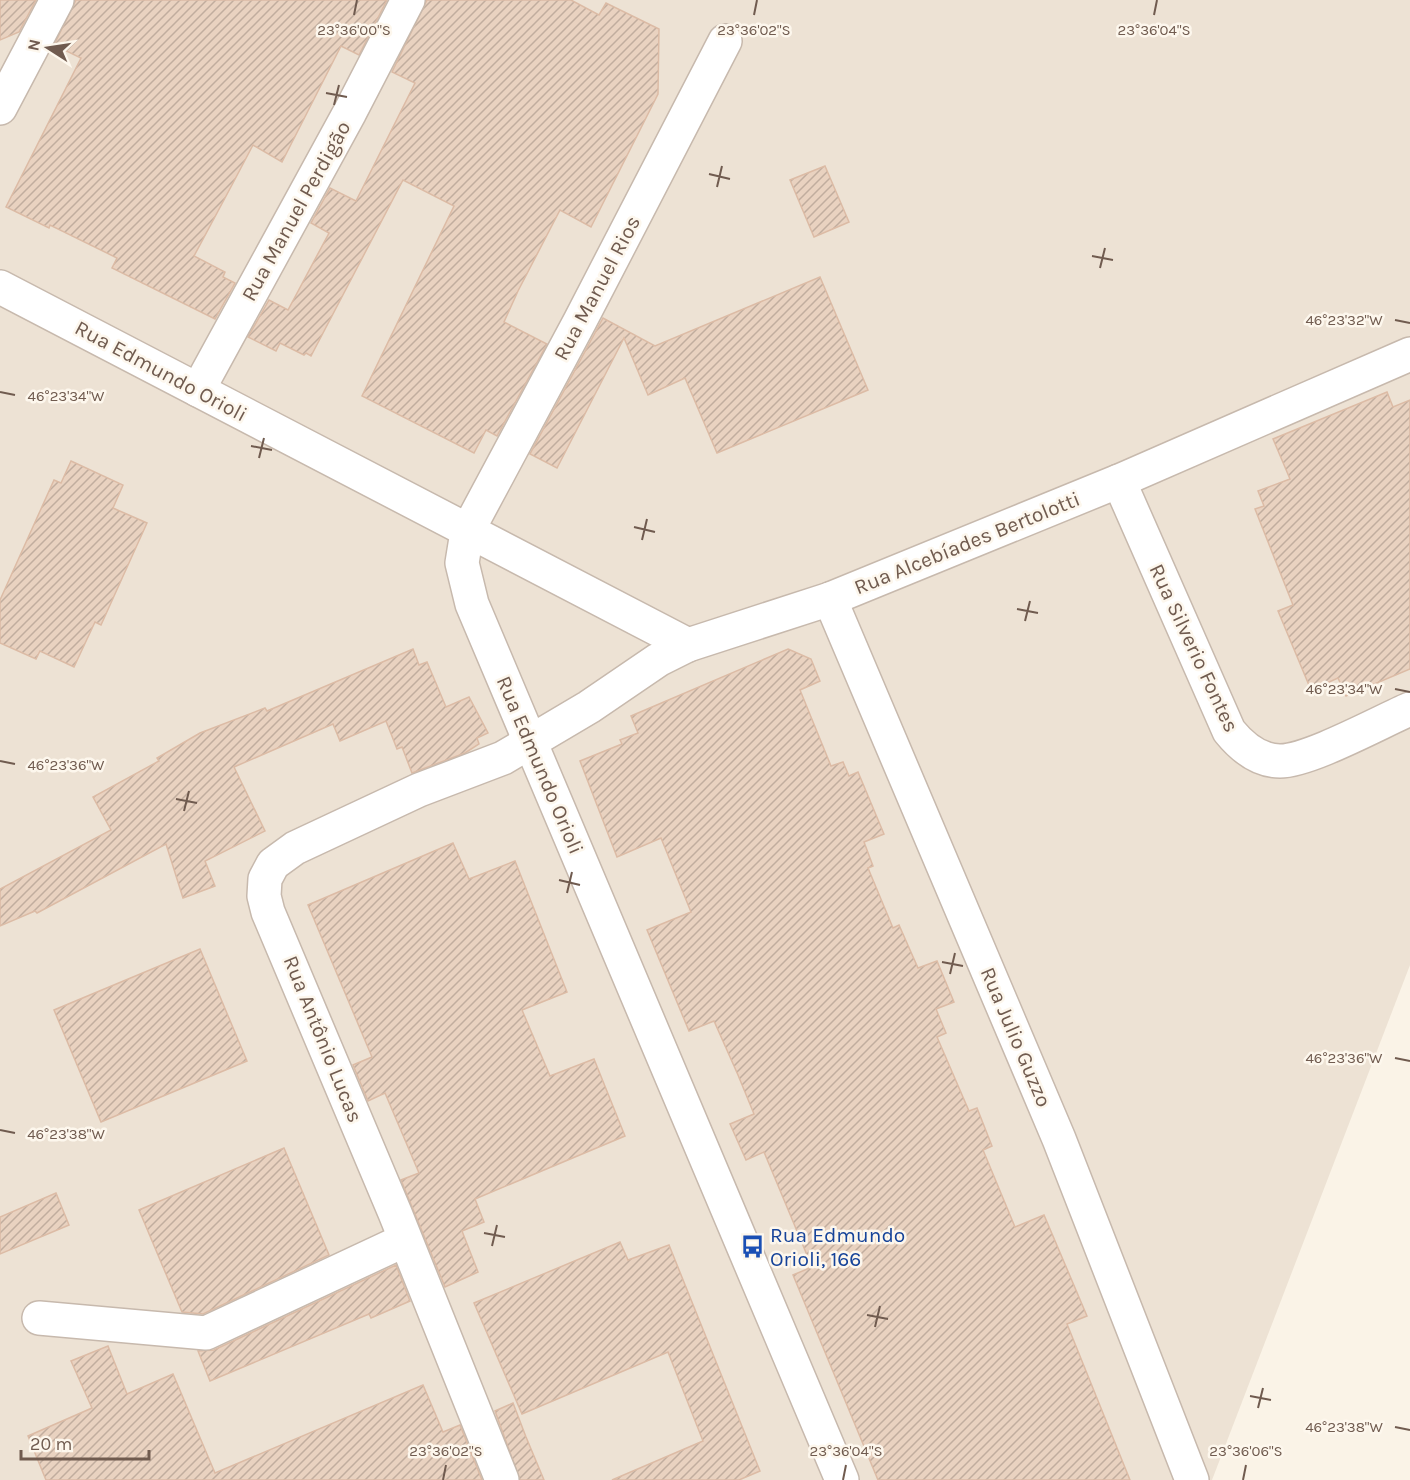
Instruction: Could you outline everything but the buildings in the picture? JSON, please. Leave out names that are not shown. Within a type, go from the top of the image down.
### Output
[{"type":"street","points":[[0,108],[57,0]]},
{"type":"street","name":"Rua Manuel Perdigão","points":[[198,390],[350,112],[408,0]]},
{"type":"street","name":"Rua Manuel Rios","points":[[467,532],[580,321],[725,41]]},
{"type":"street","name":"Rua Edmundo Orioli","points":[[0,287],[467,532],[462,563],[472,604],[842,1480]]},
{"type":"street","name":"Rua Alcebíades Bertolotti","points":[[532,743],[657,660],[688,645],[830,599],[1119,481],[1410,354]]},
{"type":"street","name":"Rua Silverio Fontes","points":[[1119,481],[1229,731],[1242,746],[1257,756],[1280,761],[1297,757],[1410,709]]},
{"type":"street","points":[[467,532],[688,645]]},
{"type":"street","name":"Rua Julio Guzzo","points":[[830,599],[1059,1139],[1192,1480]]},
{"type":"street","name":"Rua Antônio Lucas","points":[[502,1480],[289,956],[268,912],[264,896],[265,879],[273,864],[296,848],[419,790],[503,758],[532,743]]},
{"type":"street","points":[[39,1318],[206,1333],[405,1240]]},
{"type":"shaded area","points":[[0,0],[1410,0],[1410,965],[1212,1480],[0,1480]]},
{"type":"place","name":"Rua Edmundo Orioli, 166","points":[[752,1247]]}]
